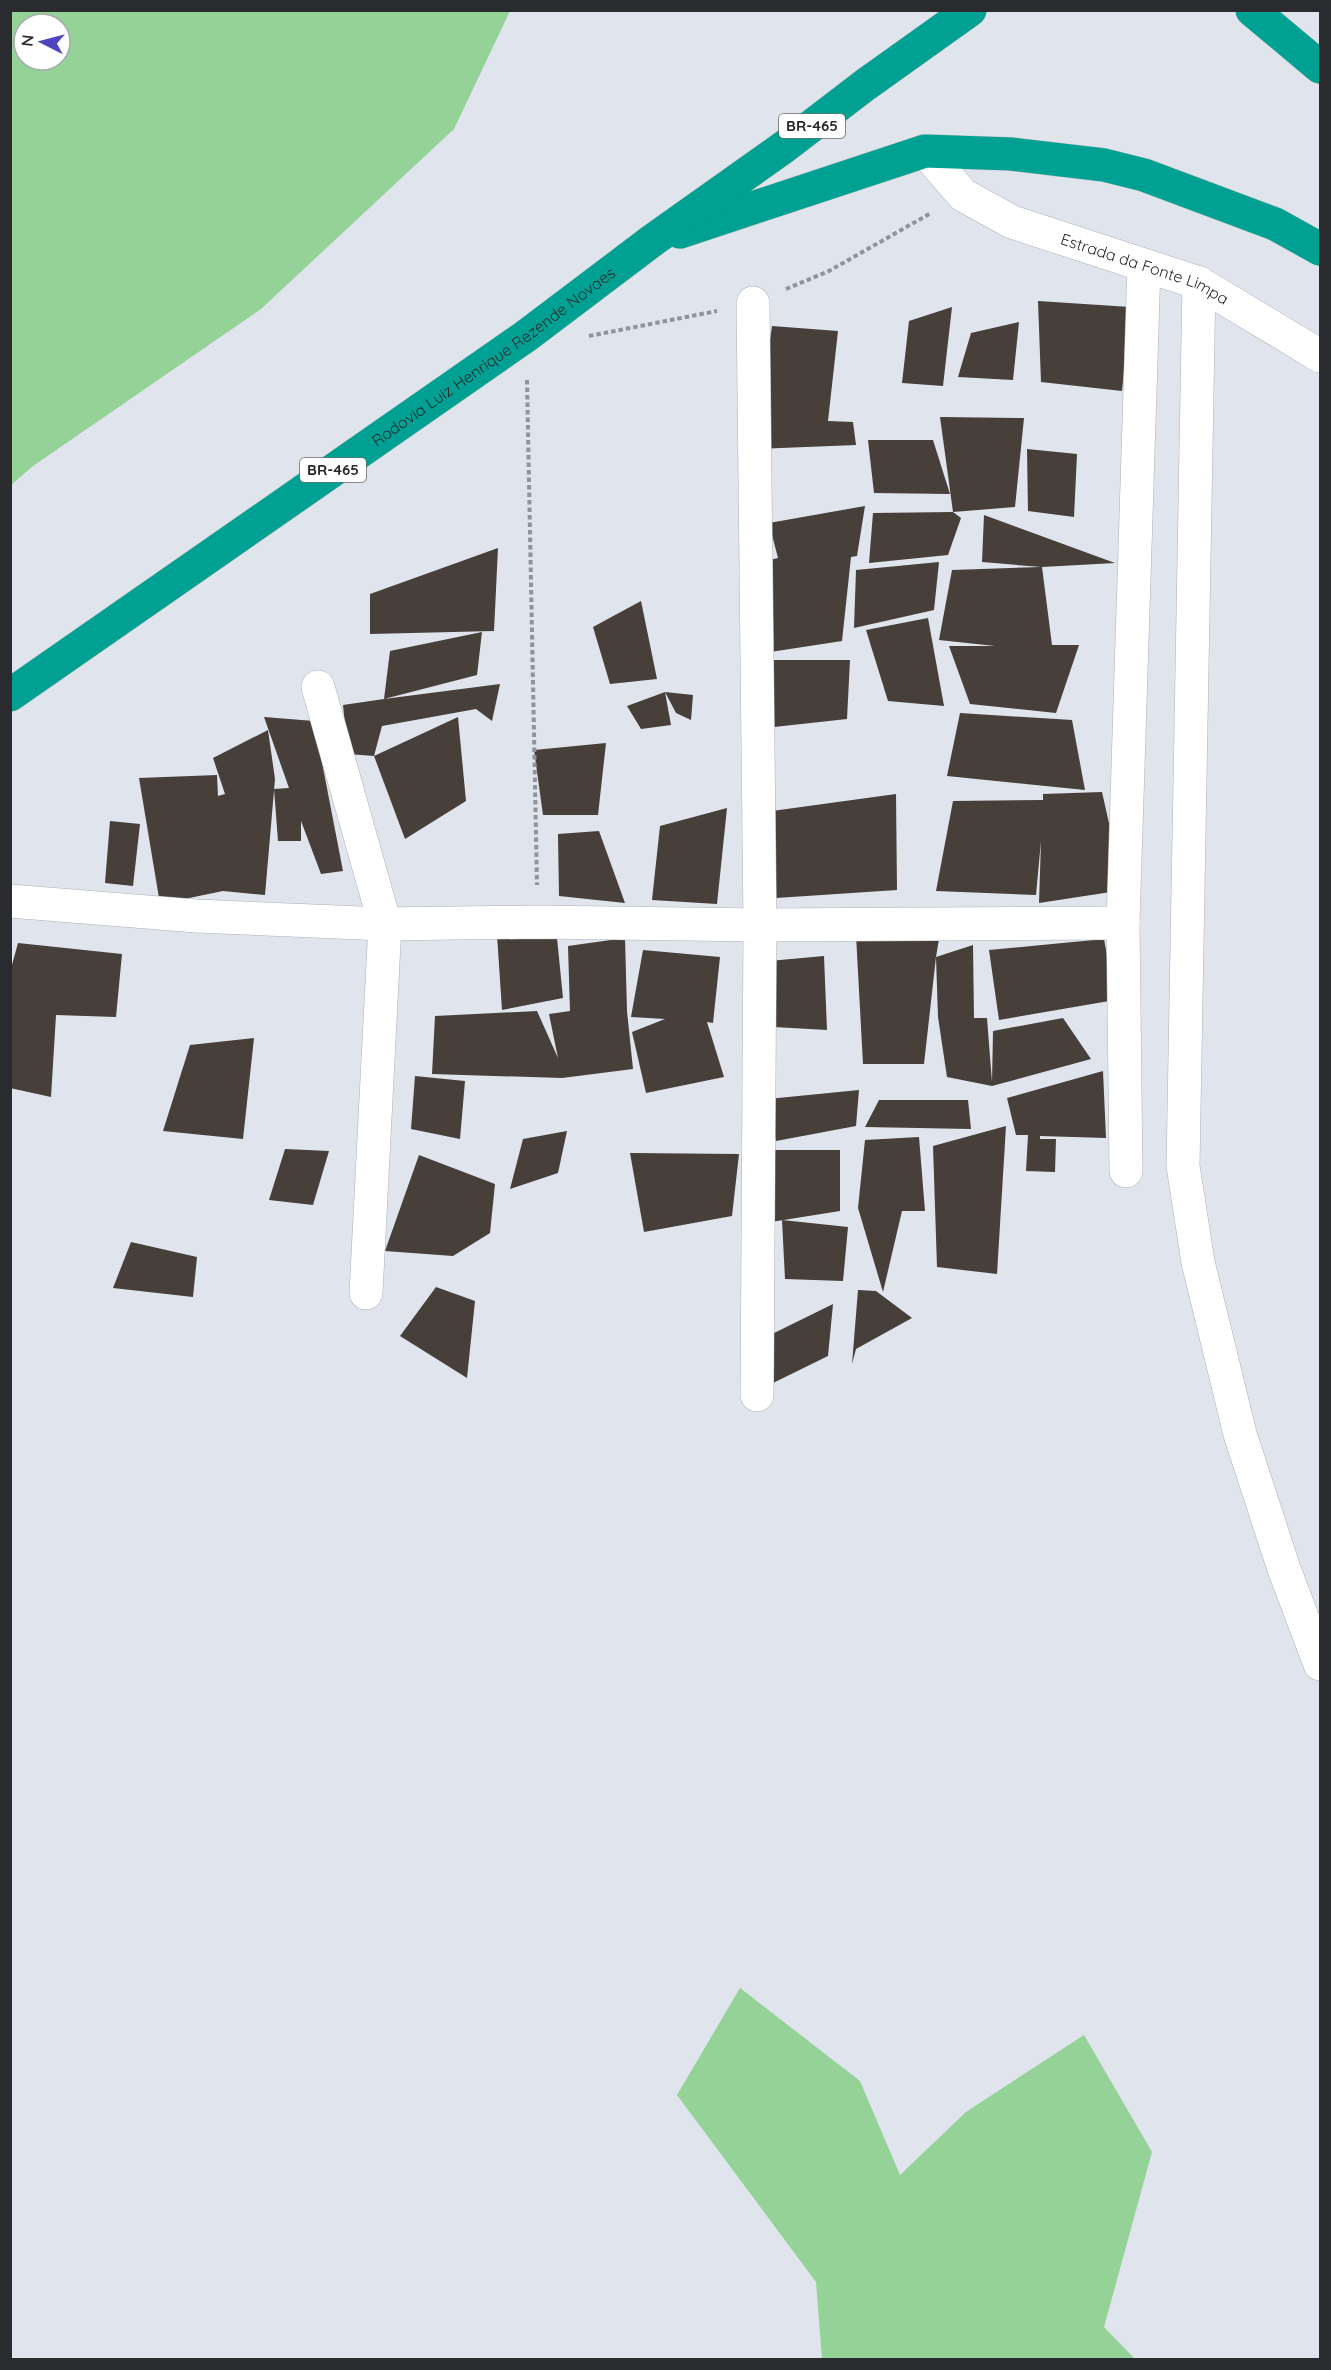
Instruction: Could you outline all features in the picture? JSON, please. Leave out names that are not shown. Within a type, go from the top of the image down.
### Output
[{"type":"highway","name":"Rodovia Luiz Henrique Rezende Novaes","points":[[10,695],[525,336],[970,10]]},
{"type":"highway","points":[[1252,10],[1320,67]]},
{"type":"highway","points":[[653,240],[925,152],[1011,153],[1104,165],[1144,175],[1275,224],[1320,249]]},
{"type":"street","name":"Estrada da Fonte Limpa","points":[[925,152],[963,195],[1012,222],[1199,283],[1320,356]]},
{"type":"street","points":[[1126,1171],[1124,923],[1144,266]]},
{"type":"street","points":[[1199,283],[1184,1166],[1198,1262],[1239,1434],[1284,1569],[1320,1664]]},
{"type":"street","points":[[753,303],[760,925],[757,1395]]},
{"type":"street","points":[[318,687],[354,806],[385,924],[366,1293]]},
{"type":"street","points":[[10,901],[196,916],[385,924],[1124,923]]},
{"type":"path","points":[[525,336],[538,922]]},
{"type":"green space","points":[[11,10],[510,10],[454,129],[261,309],[33,466],[11,485]]},
{"type":"green space","points":[[740,1988],[860,2081],[900,2175],[966,2112],[1084,2035],[1152,2152],[1104,2327],[1135,2359],[822,2359],[816,2282],[677,2095]]},
{"type":"building","points":[[1038,301],[1130,307],[1122,391],[1041,382]]},
{"type":"building","points":[[952,307],[943,386],[902,383],[909,321]]},
{"type":"building","points":[[1019,322],[1013,380],[958,377],[971,333]]},
{"type":"building","points":[[772,326],[838,331],[828,421],[853,422],[856,445],[755,449]]},
{"type":"building","points":[[940,417],[1024,418],[1015,507],[953,512]]},
{"type":"building","points":[[868,440],[933,440],[950,494],[874,493]]},
{"type":"building","points":[[1027,449],[1077,454],[1074,517],[1028,511]]},
{"type":"building","points":[[865,506],[857,556],[851,557],[842,641],[757,654],[756,563],[778,558],[769,523]]},
{"type":"building","points":[[953,512],[961,518],[948,555],[869,563],[873,513]]},
{"type":"building","points":[[984,515],[1115,563],[1042,567],[1052,645],[1079,645],[1056,713],[970,704],[949,646],[995,646],[939,640],[952,570],[1041,567],[982,562]]},
{"type":"building","points":[[498,548],[494,631],[370,634],[370,594]]},
{"type":"building","points":[[939,562],[934,610],[854,628],[856,570]]},
{"type":"building","points":[[641,601],[657,679],[610,684],[593,627]]},
{"type":"building","points":[[928,618],[944,706],[888,701],[866,630]]},
{"type":"building","points":[[482,632],[477,675],[384,699],[390,651]]},
{"type":"building","points":[[749,660],[850,660],[847,719],[774,727]]},
{"type":"building","points":[[500,684],[492,721],[476,709],[382,726],[374,756],[348,754],[343,705]]},
{"type":"building","points":[[665,692],[693,695],[691,720],[676,713]]},
{"type":"building","points":[[665,692],[671,725],[641,729],[627,706]]},
{"type":"building","points":[[960,713],[1072,720],[1085,790],[947,776]]},
{"type":"building","points":[[264,717],[314,721],[343,871],[321,874],[301,821],[301,841],[278,841],[274,789],[289,788]]},
{"type":"building","points":[[458,717],[466,801],[405,839],[374,756]]},
{"type":"building","points":[[268,730],[275,779],[265,895],[223,891],[160,904],[139,778],[217,775],[218,796],[225,794],[213,758]]},
{"type":"building","points":[[606,743],[598,815],[543,815],[534,750]]},
{"type":"building","points":[[1102,792],[1124,890],[1039,903],[1041,841],[1036,895],[936,891],[953,801],[1043,800],[1043,794]]},
{"type":"building","points":[[896,794],[897,890],[776,898],[772,811]]},
{"type":"building","points":[[727,808],[717,904],[652,900],[660,826]]},
{"type":"building","points":[[110,821],[140,824],[133,886],[105,883]]},
{"type":"building","points":[[599,831],[625,903],[559,896],[558,834]]},
{"type":"building","points":[[497,935],[557,938],[563,998],[502,1010]]},
{"type":"building","points":[[856,935],[939,939],[924,1064],[863,1064]]},
{"type":"building","points":[[625,938],[627,1011],[633,1069],[562,1078],[432,1074],[435,1016],[537,1011],[558,1058],[549,1014],[570,1011],[568,946]]},
{"type":"building","points":[[1104,939],[1115,1000],[999,1020],[989,950]]},
{"type":"building","points":[[18,943],[122,954],[116,1017],[56,1015],[51,1097],[10,1088],[10,972]]},
{"type":"building","points":[[973,945],[974,1018],[987,1018],[992,1082],[993,1031],[1063,1018],[1091,1059],[992,1086],[947,1077],[938,1017],[936,957]]},
{"type":"building","points":[[643,950],[720,957],[713,1023],[707,1022],[724,1077],[646,1093],[632,1032],[665,1019],[631,1017]]},
{"type":"building","points":[[824,956],[827,1030],[774,1027],[769,961]]},
{"type":"building","points":[[254,1038],[243,1139],[163,1131],[190,1045]]},
{"type":"building","points":[[1103,1071],[1106,1138],[1040,1136],[1040,1139],[1056,1139],[1055,1172],[1026,1171],[1028,1135],[1016,1135],[1007,1098]]},
{"type":"building","points":[[415,1076],[465,1081],[460,1139],[411,1129]]},
{"type":"building","points":[[859,1090],[856,1126],[776,1141],[768,1099]]},
{"type":"building","points":[[879,1100],[968,1100],[971,1129],[865,1127]]},
{"type":"building","points":[[1006,1126],[997,1274],[937,1267],[933,1146]]},
{"type":"building","points":[[567,1131],[558,1173],[510,1189],[523,1139]]},
{"type":"building","points":[[919,1137],[925,1211],[902,1211],[883,1292],[858,1208],[865,1140]]},
{"type":"building","points":[[285,1149],[329,1151],[313,1205],[269,1200]]},
{"type":"building","points":[[765,1150],[840,1150],[840,1211],[771,1222]]},
{"type":"building","points":[[630,1153],[739,1154],[732,1216],[644,1232]]},
{"type":"building","points":[[419,1155],[495,1184],[490,1233],[453,1256],[385,1251]]},
{"type":"building","points":[[782,1220],[848,1227],[843,1281],[785,1279]]},
{"type":"building","points":[[131,1242],[197,1257],[193,1297],[113,1288]]},
{"type":"building","points":[[436,1287],[475,1301],[467,1378],[400,1336]]},
{"type":"building","points":[[858,1290],[876,1291],[912,1318],[856,1349],[852,1364]]},
{"type":"building","points":[[833,1304],[828,1356],[773,1383],[758,1341]]}]
